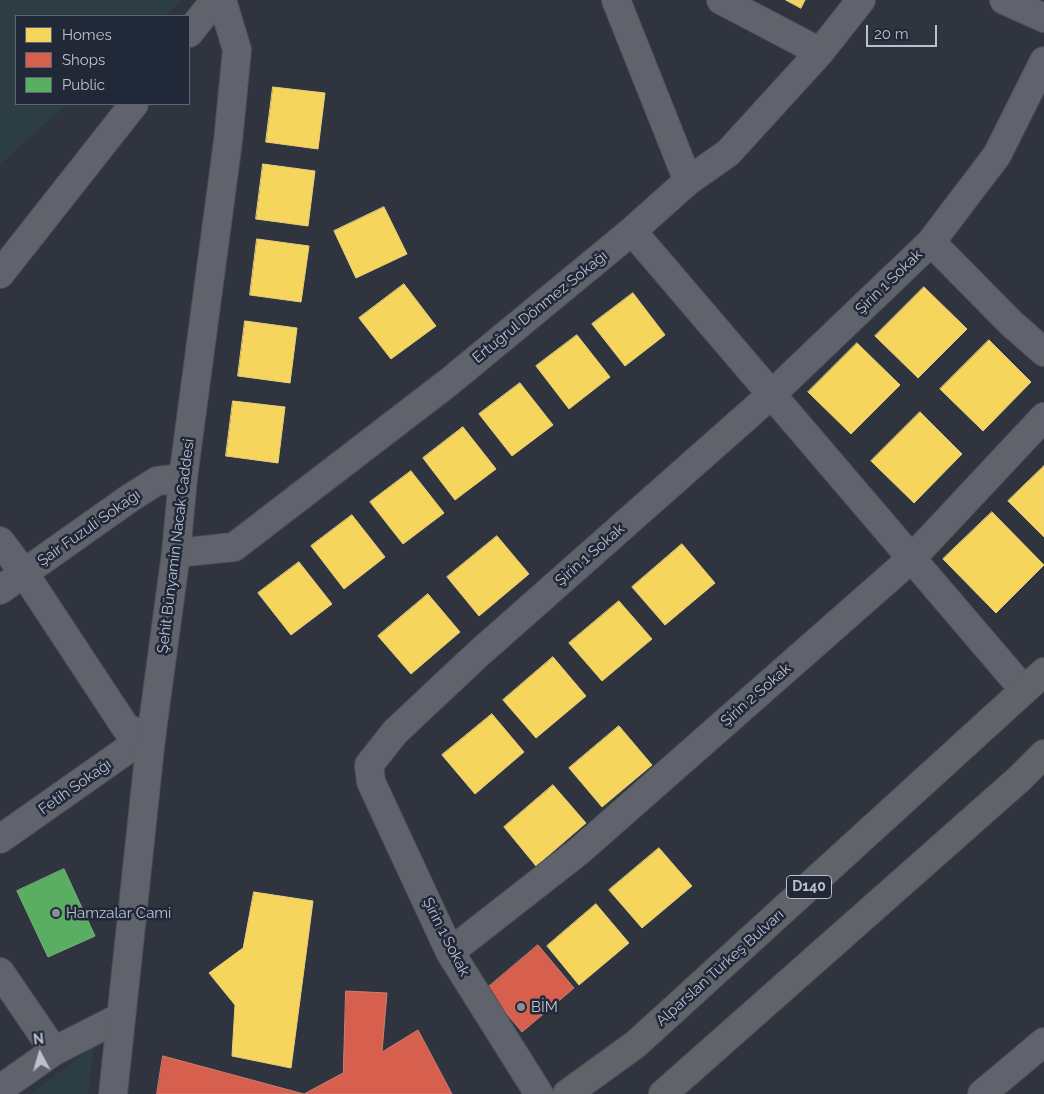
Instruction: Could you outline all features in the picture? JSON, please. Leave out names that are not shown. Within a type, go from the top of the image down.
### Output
[{"type":"highway","name":"Alparslan Türkeş Bulvarı","points":[[567,1094],[636,1044],[1034,681]]},
{"type":"highway","points":[[663,1094],[1019,779],[1044,754]]},
{"type":"street","points":[[190,33],[215,0]]},
{"type":"street","name":"Şehit Bünyamin Nacak Caddesi","points":[[113,1094],[151,738],[176,553],[183,478],[228,141],[236,50],[222,0]]},
{"type":"street","points":[[616,0],[688,181]]},
{"type":"street","points":[[721,0],[820,52]]},
{"type":"street","name":"Ertuğrul Dönmez Sokağı","points":[[176,553],[234,547],[449,382],[632,231],[688,181],[728,152],[820,52],[861,0]]},
{"type":"street","points":[[1004,0],[1044,18]]},
{"type":"street","name":"Şirin 1 Sokak","points":[[539,1094],[450,952],[371,782],[369,765],[395,732],[477,656],[772,394],[931,242],[997,155],[1044,61]]},
{"type":"street","points":[[0,274],[133,105]]},
{"type":"street","points":[[632,231],[912,558],[1034,681]]},
{"type":"street","points":[[931,242],[1012,324],[1044,352]]},
{"type":"street","name":"Şirin 2 Sokak","points":[[450,952],[578,852],[912,558],[1044,417]]},
{"type":"street","name":"Şair Fuzuli Sokağı","points":[[0,590],[157,481],[183,478]]},
{"type":"street","points":[[0,541],[24,573],[126,728],[151,738]]},
{"type":"street","name":"Fetih Sokağı","points":[[0,839],[128,749],[151,738]]},
{"type":"street","points":[[0,972],[54,1052]]},
{"type":"street","points":[[0,1090],[54,1052],[122,1017]]},
{"type":"street","points":[[982,1094],[1044,1042]]},
{"type":"shaded area","points":[[0,0],[182,0],[165,15],[15,15],[15,105],[66,105],[0,164]]},
{"type":"shaded area","points":[[94,1047],[88,1094],[30,1094]]},
{"type":"building: Homes","points":[[786,0],[805,0],[801,8]]},
{"type":"building: Homes","points":[[273,87],[325,93],[318,149],[266,142]]},
{"type":"building: Homes","points":[[263,164],[315,171],[308,226],[256,219]]},
{"type":"building: Homes","points":[[384,207],[407,254],[356,278],[334,231]]},
{"type":"building: Homes","points":[[257,239],[309,246],[301,302],[250,295]]},
{"type":"building: Homes","points":[[404,284],[436,326],[391,359],[359,318]]},
{"type":"building: Homes","points":[[924,287],[967,329],[918,378],[875,336]]},
{"type":"building: Homes","points":[[633,293],[665,335],[625,366],[592,324]]},
{"type":"building: Homes","points":[[245,321],[297,328],[290,383],[238,376]]},
{"type":"building: Homes","points":[[577,335],[610,377],[569,409],[536,366]]},
{"type":"building: Homes","points":[[989,340],[1031,382],[983,431],[940,389]]},
{"type":"building: Homes","points":[[857,343],[900,385],[851,434],[808,392]]},
{"type":"building: Homes","points":[[520,383],[553,425],[512,456],[479,414]]},
{"type":"building: Homes","points":[[233,401],[285,407],[278,463],[226,456]]},
{"type":"building: Homes","points":[[920,412],[962,454],[914,503],[871,461]]},
{"type":"building: Homes","points":[[463,427],[496,469],[455,500],[423,458]]},
{"type":"building: Homes","points":[[1044,466],[1044,537],[1008,501]]},
{"type":"building: Homes","points":[[411,471],[444,513],[403,544],[370,502]]},
{"type":"building: Homes","points":[[992,512],[1044,565],[996,613],[943,559]]},
{"type":"building: Homes","points":[[352,515],[385,557],[344,589],[311,546]]},
{"type":"building: Homes","points":[[497,536],[529,574],[479,616],[447,577]]},
{"type":"building: Homes","points":[[682,544],[715,583],[665,625],[632,587]]},
{"type":"building: Homes","points":[[299,562],[332,604],[291,635],[258,593]]},
{"type":"building: Homes","points":[[428,594],[460,632],[411,674],[378,636]]},
{"type":"building: Homes","points":[[619,601],[652,639],[602,681],[569,643]]},
{"type":"building: Homes","points":[[553,657],[586,696],[536,738],[503,700]]},
{"type":"building: Homes","points":[[492,714],[524,752],[475,794],[442,755]]},
{"type":"building: Homes","points":[[619,726],[652,765],[602,807],[569,768]]},
{"type":"building: Homes","points":[[553,785],[586,823],[536,866],[504,827]]},
{"type":"building: Homes","points":[[659,848],[692,886],[642,928],[609,890]]},
{"type":"building: Homes","points":[[254,892],[313,901],[291,1068],[232,1056],[235,1005],[209,973],[243,948]]},
{"type":"building: Homes","points":[[596,904],[629,943],[579,985],[547,946]]},
{"type":"building: Shops","points":[[538,945],[574,988],[522,1032],[486,989]]},
{"type":"building: Shops","points":[[346,991],[387,993],[382,1052],[418,1030],[452,1094],[304,1094],[343,1073]]},
{"type":"building: Shops","points":[[163,1056],[304,1094],[157,1094]]},
{"type":"building: Public","name":"Hamzalar Cami","points":[[64,869],[95,936],[48,957],[17,891]]},
{"type":"place","name":"Hamzalar Cami","points":[[56,913]]},
{"type":"place","name":"BİM","points":[[521,1007]]}]
